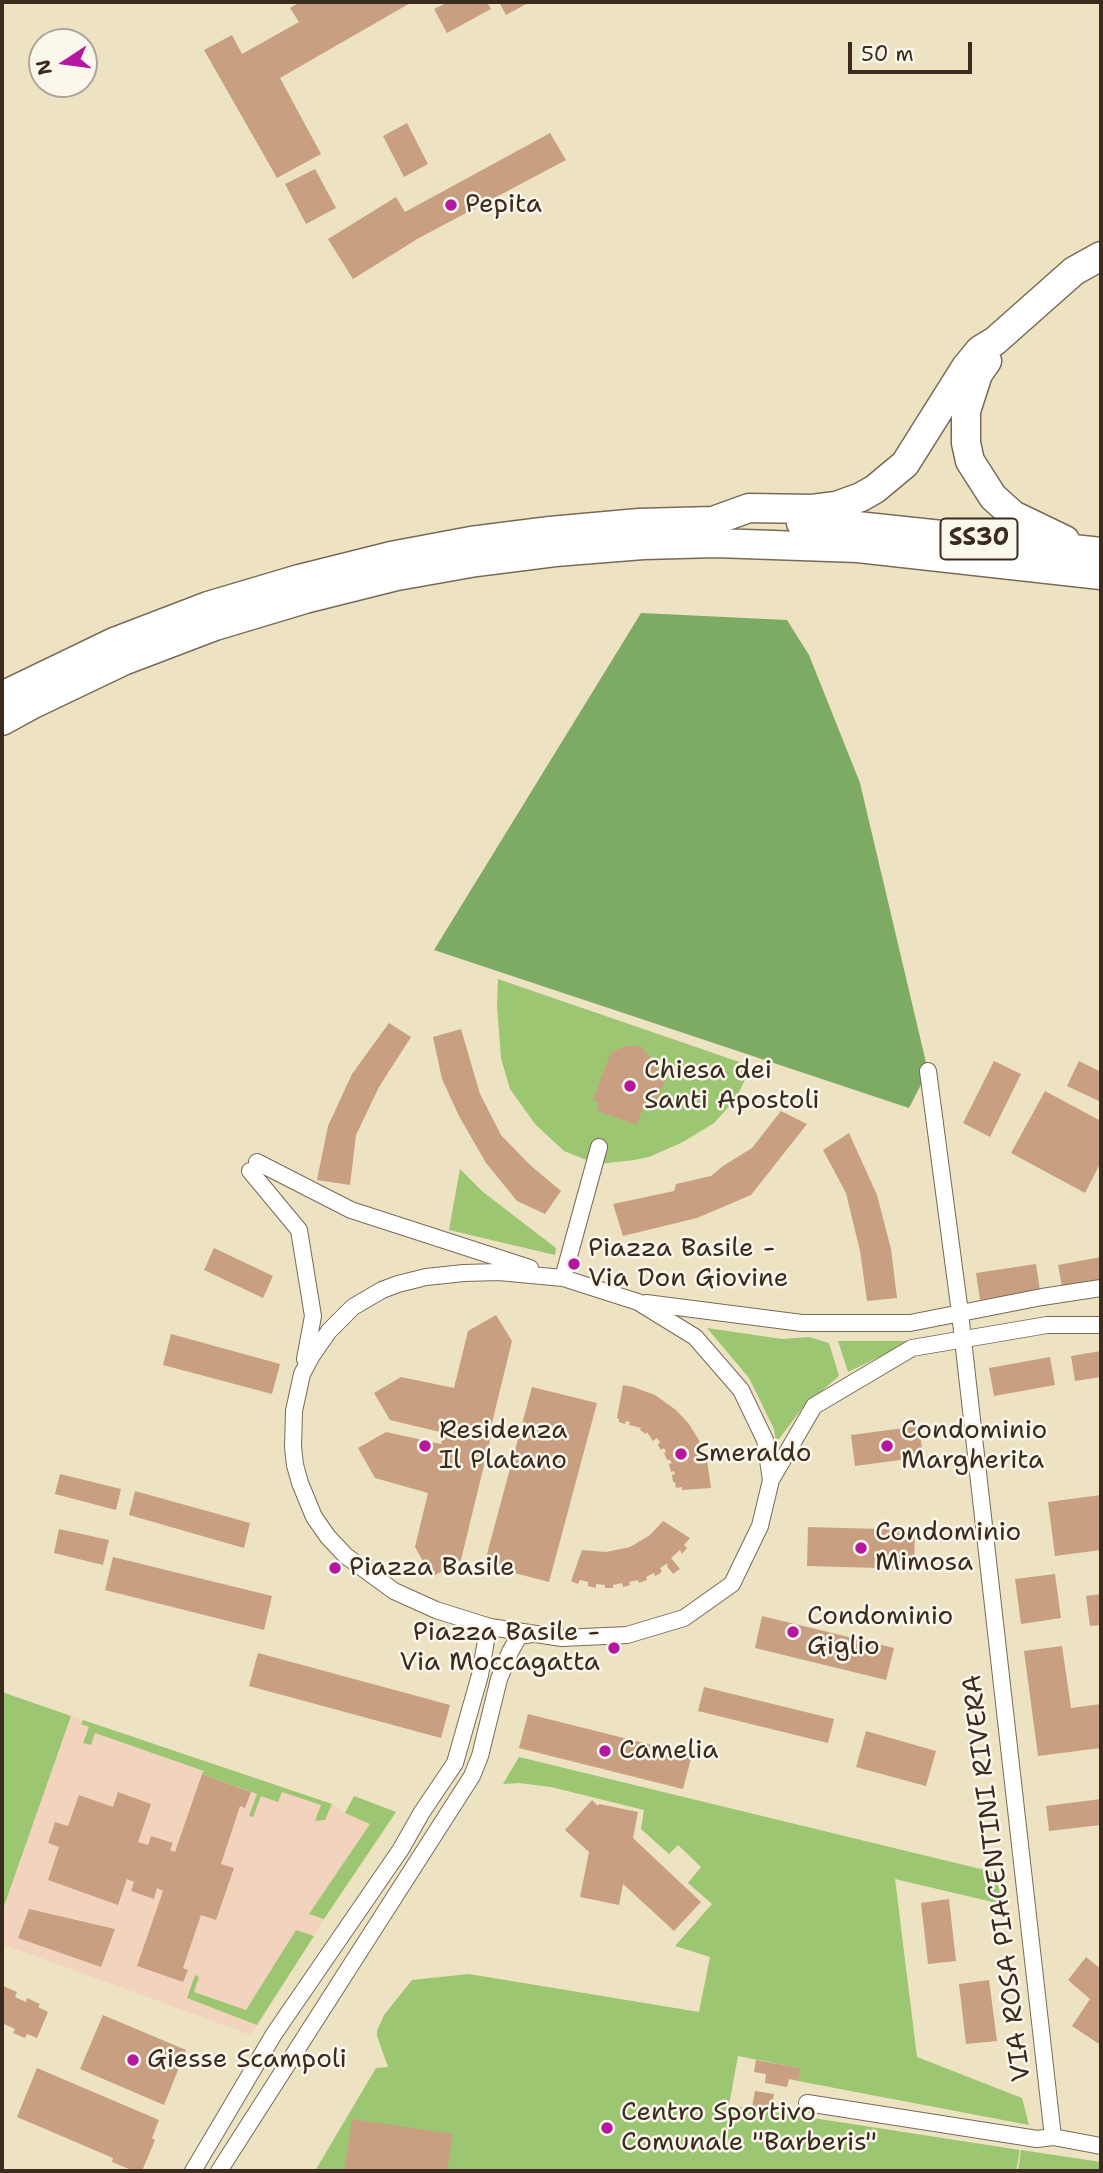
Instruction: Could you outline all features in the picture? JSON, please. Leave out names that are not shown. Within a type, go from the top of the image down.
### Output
[{"type":"highway","points":[[808,526],[836,506],[876,489],[905,464],[965,367],[980,350],[995,341],[1074,271],[1101,256]]},
{"type":"highway","points":[[995,341],[989,358],[978,374],[966,411],[966,443],[970,461],[993,497],[1013,515],[1092,551]]},
{"type":"highway","points":[[2,696],[114,642],[208,606],[391,556],[471,541],[639,523],[715,532]]},
{"type":"highway","name":"SS30","points":[[715,532],[808,526],[857,537],[1101,575]]},
{"type":"highway","points":[[2,721],[35,702],[123,661],[215,626],[318,596],[397,576],[476,562],[630,546],[715,532]]},
{"type":"highway","name":"SS30","points":[[857,537],[1092,551]]},
{"type":"street","name":"VIA ROSA PIACENTINI RIVERA","points":[[928,1071],[960,1313],[1053,2137]]},
{"type":"street","points":[[563,1278],[599,1147]]},
{"type":"street","points":[[1101,1288],[910,1323],[802,1323],[638,1301],[351,1210],[253,1166],[299,1230],[313,1316],[294,1411],[293,1447],[300,1483],[314,1517],[346,1556],[394,1591],[436,1610],[490,1627],[562,1638],[627,1634],[684,1618],[732,1584],[760,1526],[771,1480],[814,1406],[912,1349],[1047,1325],[1101,1325]]},
{"type":"street","points":[[302,1374],[315,1350],[339,1319],[353,1307],[382,1290],[426,1277],[464,1273],[499,1272],[563,1278]]},
{"type":"street","points":[[638,1301],[695,1337],[741,1390],[765,1440],[771,1480]]},
{"type":"street","points":[[193,2171],[274,2034],[401,1849],[455,1763],[480,1675],[487,1635],[472,1621]]},
{"type":"street","points":[[219,2171],[472,1776],[480,1756],[499,1679],[510,1652],[519,1636],[537,1634]]},
{"type":"street","points":[[807,2103],[1037,2139],[1053,2137],[1101,2146]]},
{"type":"shaded area","points":[[71,1716],[332,1804],[345,1813],[354,1796],[396,1812],[251,2035],[2,1944],[2,1912]]},
{"type":"green space","points":[[641,613],[787,620],[809,655],[860,783],[928,1071],[909,1108],[434,950]]},
{"type":"green space","points":[[498,979],[751,1066],[736,1099],[714,1123],[683,1142],[649,1157],[634,1160],[599,1164],[584,1159],[564,1151],[535,1124],[510,1089],[501,1058]]},
{"type":"green space","points":[[460,1169],[483,1192],[556,1248],[555,1255],[449,1230]]},
{"type":"green space","points":[[707,1328],[782,1339],[809,1337],[829,1343],[839,1376],[803,1407],[776,1443],[774,1429],[749,1378]]},
{"type":"green space","points":[[838,1341],[912,1341],[848,1372]]},
{"type":"green space","points":[[2,1692],[71,1716],[2,1912]]},
{"type":"green space","points":[[83,1720],[332,1804],[325,1820],[315,1821],[321,1805],[282,1792],[278,1802],[261,1796],[253,1817],[249,1816],[257,1794],[202,1774],[204,1771],[95,1733],[91,1745],[83,1743],[89,1727],[81,1724]]},
{"type":"green space","points":[[519,1757],[997,1873],[1001,1904],[895,1879],[917,2057],[1022,2098],[1029,2125],[798,2081],[799,2068],[738,2056],[729,2105],[1020,2150],[1016,2171],[315,2171],[376,2068],[388,2067],[377,2031],[384,2015],[412,1980],[469,1974],[699,2012],[710,1957],[675,1946],[712,1904],[688,1883],[701,1867],[678,1845],[669,1854],[641,1829],[644,1810],[551,1787],[503,1784]]},
{"type":"green space","points":[[354,1796],[396,1812],[324,1919],[309,1914],[370,1824],[345,1813]]},
{"type":"green space","points":[[296,1930],[314,1936],[257,2025],[187,1998],[195,1975],[199,1977],[194,1992],[246,2010]]},
{"type":"green space","points":[[1021,2150],[1101,2162],[1101,2171],[1018,2171]]},
{"type":"building","points":[[300,2],[412,2],[280,78],[321,154],[277,178],[204,50],[232,35],[242,54],[299,22],[290,8]]},
{"type":"building","points":[[448,2],[487,2],[491,9],[447,33],[434,9]]},
{"type":"building","points":[[499,2],[530,2],[506,15]]},
{"type":"building","points":[[407,123],[428,164],[404,177],[383,136]]},
{"type":"building","name":"Pepita","points":[[550,133],[566,160],[419,238],[353,279],[328,239],[396,197],[405,212]]},
{"type":"building","points":[[315,169],[336,208],[306,224],[285,184]]},
{"type":"building","points":[[389,1023],[411,1037],[379,1087],[356,1135],[350,1185],[317,1180],[328,1126],[352,1074]]},
{"type":"building","points":[[461,1029],[480,1094],[501,1135],[530,1165],[561,1191],[545,1214],[517,1201],[486,1163],[459,1116],[442,1079],[433,1037]]},
{"type":"building","name":"Chiesa dei Santi Apostoli","points":[[626,1046],[641,1046],[666,1079],[655,1106],[644,1103],[637,1125],[597,1111],[599,1103],[593,1100],[612,1052]]},
{"type":"building","points":[[994,1061],[1021,1074],[990,1137],[963,1123]]},
{"type":"building","points":[[1079,1061],[1101,1072],[1101,1102],[1067,1086]]},
{"type":"building","points":[[1045,1091],[1101,1121],[1101,1162],[1085,1193],[1011,1153]]},
{"type":"building","points":[[781,1111],[807,1124],[751,1195],[697,1218],[623,1236],[613,1204],[674,1191],[676,1184],[711,1176],[752,1148]]},
{"type":"building","points":[[849,1133],[877,1195],[891,1249],[897,1298],[867,1301],[860,1251],[846,1193],[823,1150]]},
{"type":"building","points":[[214,1248],[273,1276],[263,1298],[204,1270]]},
{"type":"building","points":[[1101,1257],[1101,1285],[1063,1292],[1058,1265]]},
{"type":"building","points":[[1036,1264],[1040,1291],[980,1300],[976,1273]]},
{"type":"building","name":"Residenza Il Platano","points":[[496,1315],[512,1341],[492,1423],[488,1425],[492,1432],[461,1560],[432,1577],[415,1547],[428,1493],[375,1478],[358,1448],[386,1432],[441,1444],[444,1433],[390,1420],[374,1393],[401,1377],[454,1388],[468,1331]]},
{"type":"building","points":[[171,1334],[280,1364],[272,1394],[163,1365]]},
{"type":"building","points":[[1101,1351],[1101,1377],[1075,1381],[1071,1356]]},
{"type":"building","points":[[1050,1357],[1055,1385],[994,1396],[989,1368]]},
{"type":"building","points":[[623,1385],[655,1395],[676,1410],[689,1424],[707,1460],[711,1488],[676,1488],[672,1475],[675,1474],[674,1471],[671,1472],[669,1464],[672,1463],[667,1460],[664,1448],[661,1450],[658,1445],[660,1442],[657,1438],[653,1441],[641,1428],[629,1425],[630,1422],[619,1422],[617,1418]]},
{"type":"building","points":[[532,1387],[597,1403],[549,1582],[484,1565]]},
{"type":"building","name":"Condominio Margherita","points":[[919,1426],[923,1457],[855,1466],[851,1435]]},
{"type":"building","points":[[60,1474],[121,1489],[116,1510],[55,1494]]},
{"type":"building","points":[[135,1491],[250,1523],[244,1548],[129,1515]]},
{"type":"building","points":[[1101,1495],[1101,1550],[1055,1556],[1048,1502]]},
{"type":"building","points":[[663,1521],[690,1538],[684,1545],[687,1548],[682,1554],[680,1550],[671,1558],[680,1569],[673,1574],[667,1566],[668,1563],[660,1568],[662,1571],[659,1574],[655,1576],[654,1573],[639,1583],[638,1580],[629,1582],[630,1585],[623,1587],[622,1583],[613,1585],[613,1588],[596,1584],[596,1588],[588,1586],[588,1582],[580,1580],[578,1584],[571,1581],[582,1550],[606,1552],[630,1547],[650,1535]]},
{"type":"building","name":"Condominio Mimosa","points":[[808,1527],[915,1530],[914,1569],[807,1566]]},
{"type":"building","points":[[59,1529],[109,1540],[103,1565],[54,1553]]},
{"type":"building","points":[[113,1557],[272,1596],[264,1630],[105,1590]]},
{"type":"building","points":[[1055,1574],[1061,1618],[1021,1624],[1015,1579]]},
{"type":"building","points":[[1101,1594],[1101,1625],[1090,1626],[1086,1596]]},
{"type":"building","name":"Condominio Giglio","points":[[762,1616],[894,1648],[886,1680],[755,1648]]},
{"type":"building","points":[[1062,1646],[1071,1708],[1101,1704],[1101,1748],[1038,1756],[1024,1651]]},
{"type":"building","points":[[258,1653],[450,1705],[441,1738],[249,1686]]},
{"type":"building","points":[[704,1687],[834,1719],[828,1743],[698,1711]]},
{"type":"building","name":"Camelia","points":[[528,1714],[692,1755],[683,1789],[519,1748]]},
{"type":"building","points":[[866,1731],[936,1751],[926,1786],[856,1767]]},
{"type":"building","points":[[202,1774],[251,1792],[245,1808],[240,1806],[221,1864],[234,1868],[216,1920],[201,1915],[183,1968],[188,1970],[183,1982],[137,1966],[163,1891],[157,1888],[154,1899],[131,1891],[134,1882],[127,1879],[118,1905],[48,1880],[59,1847],[48,1843],[55,1822],[68,1826],[79,1795],[113,1807],[118,1792],[151,1804],[138,1842],[148,1845],[151,1836],[173,1843],[170,1850],[175,1852]]},
{"type":"building","points":[[1101,1799],[1101,1825],[1049,1831],[1046,1806]]},
{"type":"building","points":[[592,1800],[598,1806],[599,1804],[638,1812],[633,1838],[701,1902],[674,1931],[623,1884],[619,1905],[580,1897],[589,1852],[565,1830]]},
{"type":"building","points":[[949,1899],[956,1961],[928,1964],[921,1903]]},
{"type":"building","points":[[29,1909],[115,1929],[101,1967],[18,1938]]},
{"type":"building","points":[[1086,1957],[1101,1969],[1099,2044],[1072,2026],[1090,1999],[1068,1980]]},
{"type":"building","points":[[989,1980],[997,2041],[966,2044],[959,1984]]},
{"type":"building","points":[[3,1986],[17,1992],[15,1997],[26,2002],[27,1998],[40,2004],[38,2007],[48,2012],[37,2038],[27,2034],[25,2038],[13,2033],[15,2029],[4,2024],[2,2029]]},
{"type":"building","name":"Giesse Scampoli","points":[[103,2015],[186,2050],[164,2105],[80,2069]]},
{"type":"building","points":[[756,2060],[800,2068],[798,2081],[789,2079],[787,2087],[765,2083],[766,2074],[754,2072]]},
{"type":"building","points":[[37,2068],[159,2120],[152,2138],[155,2140],[142,2171],[134,2171],[112,2162],[113,2158],[17,2117]]},
{"type":"building","points":[[755,2091],[774,2094],[771,2110],[752,2107]]},
{"type":"building","points":[[352,2119],[453,2134],[447,2171],[344,2171]]},
{"type":"place","name":"Pepita","points":[[451,205]]},
{"type":"place","name":"Chiesa dei Santi Apostoli","points":[[630,1086]]},
{"type":"place","name":"Piazza Basile - Via Don Giovine","points":[[574,1264]]},
{"type":"place","name":"Residenza Il Platano","points":[[425,1446]]},
{"type":"place","name":"Condominio Margherita","points":[[887,1446]]},
{"type":"place","name":"Smeraldo","points":[[681,1454]]},
{"type":"place","name":"Condominio Mimosa","points":[[861,1548]]},
{"type":"place","name":"Piazza Basile","points":[[335,1568]]},
{"type":"place","name":"Condominio Giglio","points":[[793,1632]]},
{"type":"place","name":"Piazza Basile - Via Moccagatta","points":[[614,1648]]},
{"type":"place","name":"Camelia","points":[[605,1751]]},
{"type":"place","name":"Giesse Scampoli","points":[[133,2060]]},
{"type":"place","name":"Centro Sportivo Comunale \"Barberis\"","points":[[607,2128]]}]
